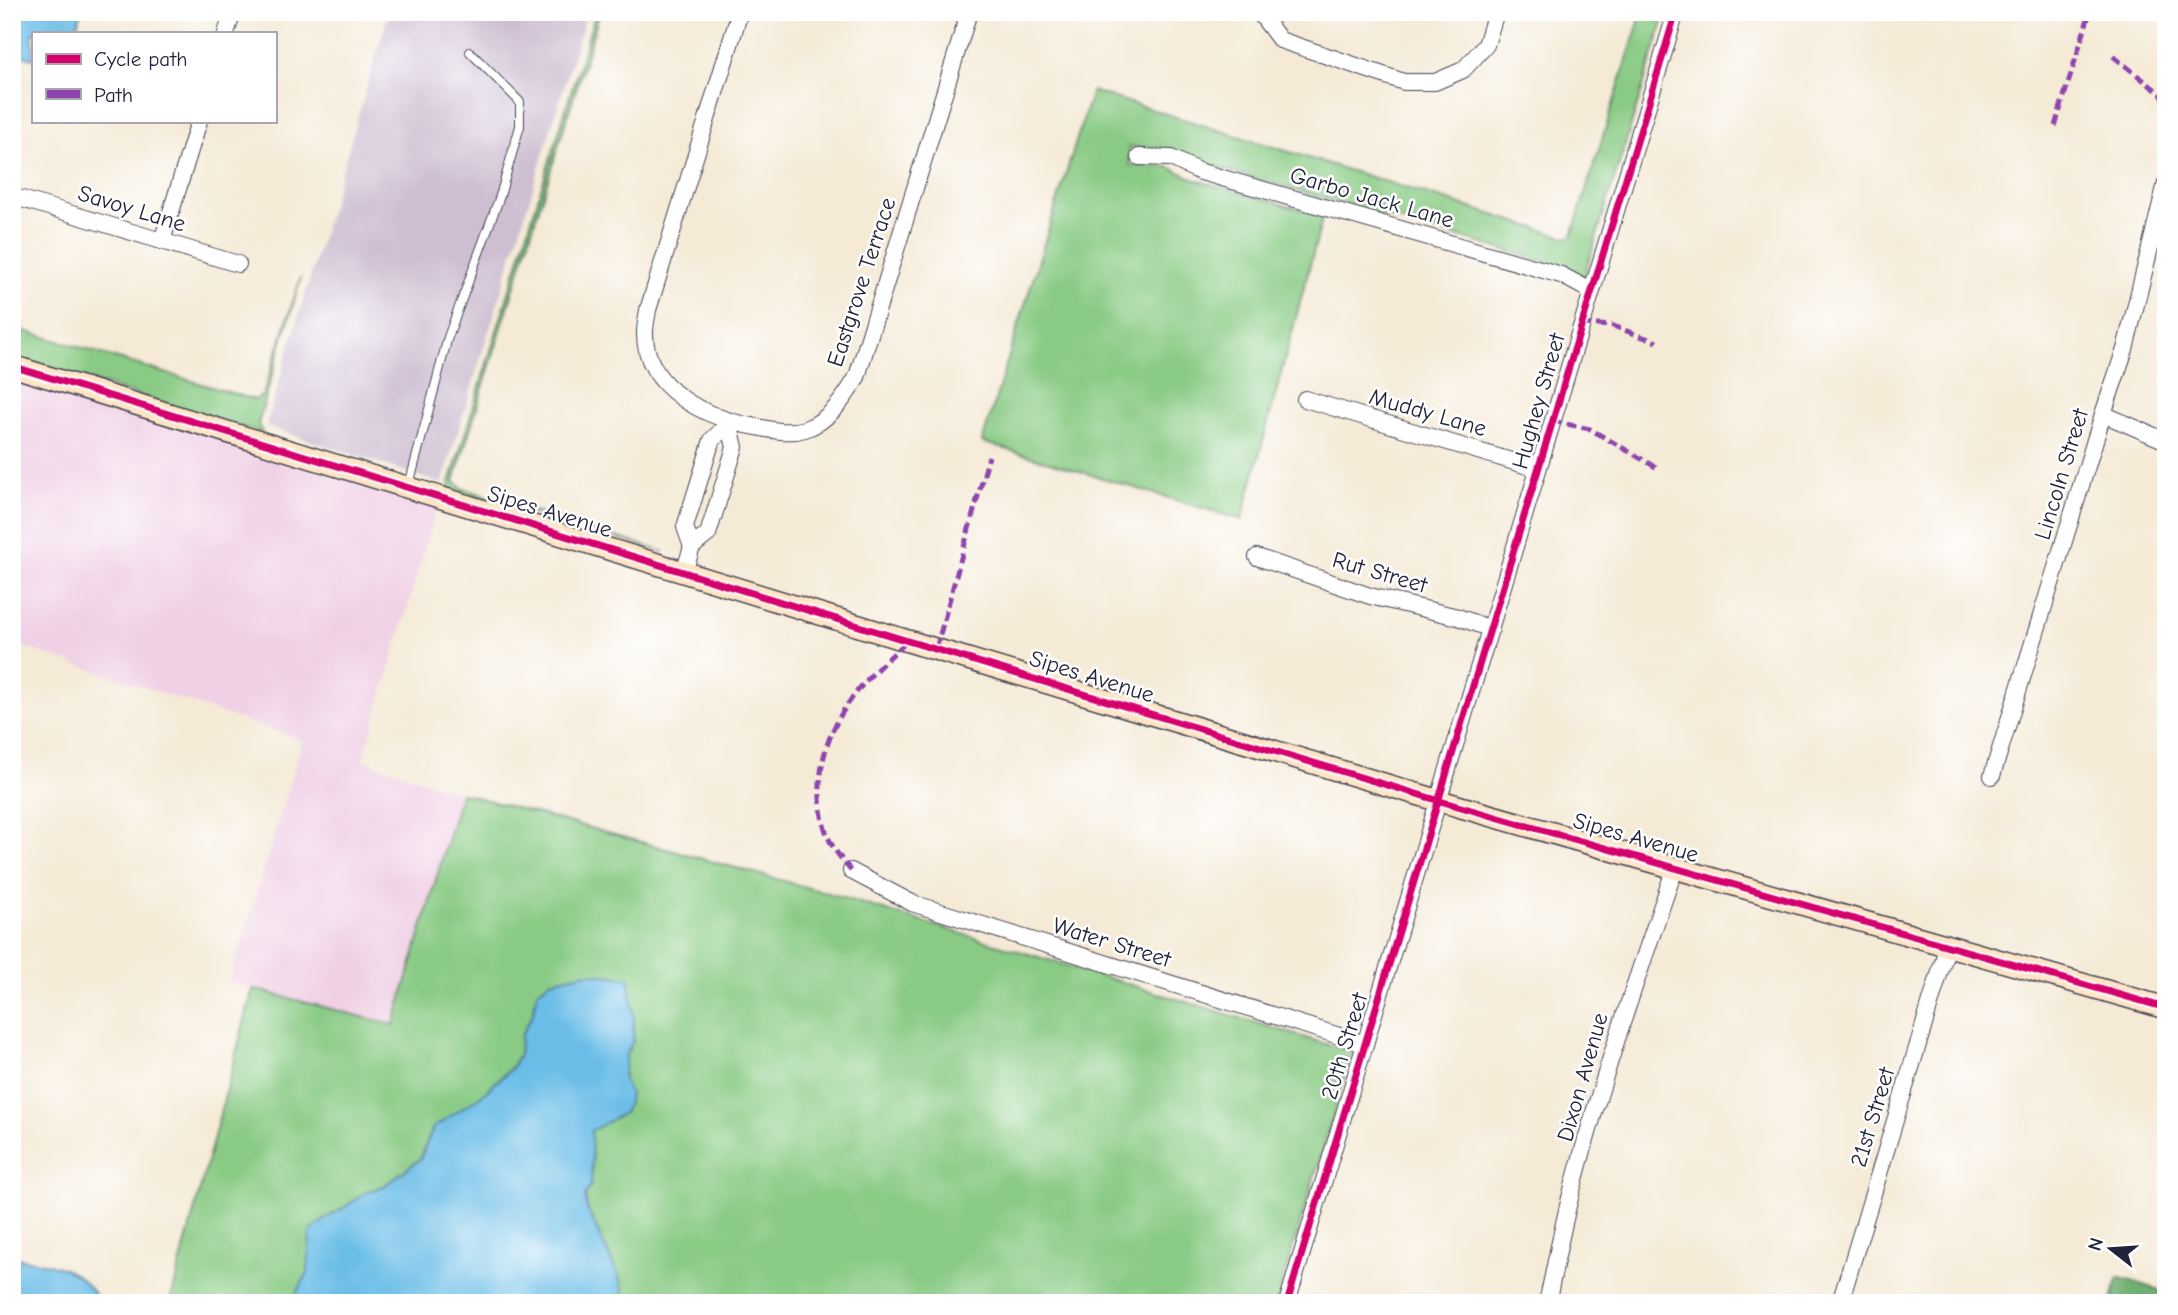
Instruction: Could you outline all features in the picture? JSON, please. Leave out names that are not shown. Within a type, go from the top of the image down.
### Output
[{"type":"street","points":[[226,32],[233,12]]},
{"type":"street","name":"Eastgrove Terrace","points":[[740,12],[648,310],[645,333],[649,357],[662,382],[692,405],[729,422],[783,431],[805,429],[825,417],[844,399],[857,377],[969,12]]},
{"type":"street","points":[[1259,12],[1280,40],[1404,82],[1435,82],[1463,70],[1486,45],[1496,12]]},
{"type":"street","name":"Hughey Street","points":[[1440,801],[1676,12]]},
{"type":"street","points":[[162,241],[199,122]]},
{"type":"street","name":"Garbo Jack Lane","points":[[1139,157],[1171,158],[1198,171],[1561,275],[1591,290]]},
{"type":"street","name":"Lincoln Street","points":[[1992,776],[2125,349],[2166,183]]},
{"type":"street","name":"Savoy Lane","points":[[12,196],[239,264]]},
{"type":"street","name":"Sipes Avenue","points":[[12,366],[1440,801],[2166,1008]]},
{"type":"street","name":"Muddy Lane","points":[[1305,399],[1538,468]]},
{"type":"street","points":[[2103,414],[2166,441]]},
{"type":"street","points":[[692,547],[685,527],[712,440],[729,422]]},
{"type":"street","points":[[684,572],[692,547],[708,534],[735,447],[729,422]]},
{"type":"street","points":[[696,493],[719,500]]},
{"type":"street","name":"Rut Street","points":[[1257,557],[1370,596],[1458,617],[1491,629]]},
{"type":"street","name":"20th Street","points":[[1287,1303],[1440,801]]},
{"type":"street","name":"Dixon Avenue","points":[[1547,1303],[1576,1176],[1626,1006],[1675,868]]},
{"type":"street","name":"Water Street","points":[[851,871],[912,903],[1365,1044]]},
{"type":"street","name":"21st Street","points":[[1840,1303],[1948,945]]},
{"type":"lane","points":[[408,488],[449,337],[500,196],[520,126],[520,102],[470,52]]},
{"type":"shaded area","points":[[389,12],[587,12],[442,484],[266,426]]},
{"type":"shaded area","points":[[12,376],[437,506],[363,760],[461,793],[394,1025],[229,983],[303,740],[12,643]]},
{"type":"green space","points":[[596,12],[600,12],[454,481],[461,488],[664,552],[448,489]]},
{"type":"green space","points":[[1642,12],[1666,12],[1584,277],[1563,267],[1202,163],[1171,149],[1129,147],[1130,165],[1169,167],[1196,180],[1323,216],[1242,520],[982,442],[1092,91],[1568,238],[1572,235]]},
{"type":"green space","points":[[301,277],[258,424],[262,433],[12,357],[12,327],[255,400],[263,395]]},
{"type":"green space","points":[[461,793],[831,894],[1352,1052],[1276,1303],[627,1303],[619,1277],[587,1209],[585,1195],[591,1185],[590,1130],[625,1112],[623,1079],[626,1055],[633,1040],[634,1018],[630,998],[588,973],[551,981],[537,993],[533,1013],[521,1036],[519,1055],[510,1069],[482,1095],[433,1128],[420,1159],[384,1186],[365,1193],[328,1217],[311,1232],[308,1273],[291,1303],[170,1303],[253,989],[394,1025]]},
{"type":"green space","points":[[2118,1277],[2166,1292],[2166,1303],[2111,1303]]},
{"type":"water","points":[[12,12],[81,12],[75,32],[32,32],[32,59],[12,52]]},
{"type":"water","points":[[588,973],[629,978],[634,1018],[633,1041],[626,1055],[623,1079],[630,1094],[625,1112],[591,1131],[591,1185],[585,1195],[587,1209],[619,1277],[627,1303],[291,1303],[308,1273],[310,1232],[365,1193],[384,1186],[420,1159],[433,1128],[482,1095],[511,1069],[519,1055],[521,1036],[533,1013],[537,992],[550,981]]},
{"type":"water","points":[[12,1257],[52,1265],[73,1273],[92,1290],[100,1303],[12,1303]]},
{"type":"marked path","points":[[2055,126],[2090,12]]},
{"type":"marked path","points":[[2113,56],[2161,94],[2166,102]]},
{"type":"marked path","points":[[1581,324],[1613,326],[1657,342]]},
{"type":"marked path","points":[[1552,421],[1590,429],[1659,469]]},
{"type":"marked path","points":[[936,649],[989,456]]},
{"type":"marked path","points":[[851,871],[832,845],[823,822],[820,799],[825,751],[833,729],[857,691],[908,641]]},
{"type":"cycle path","points":[[1287,1303],[1676,12]]},
{"type":"cycle path","points":[[12,366],[1440,801],[2166,1008]]}]
